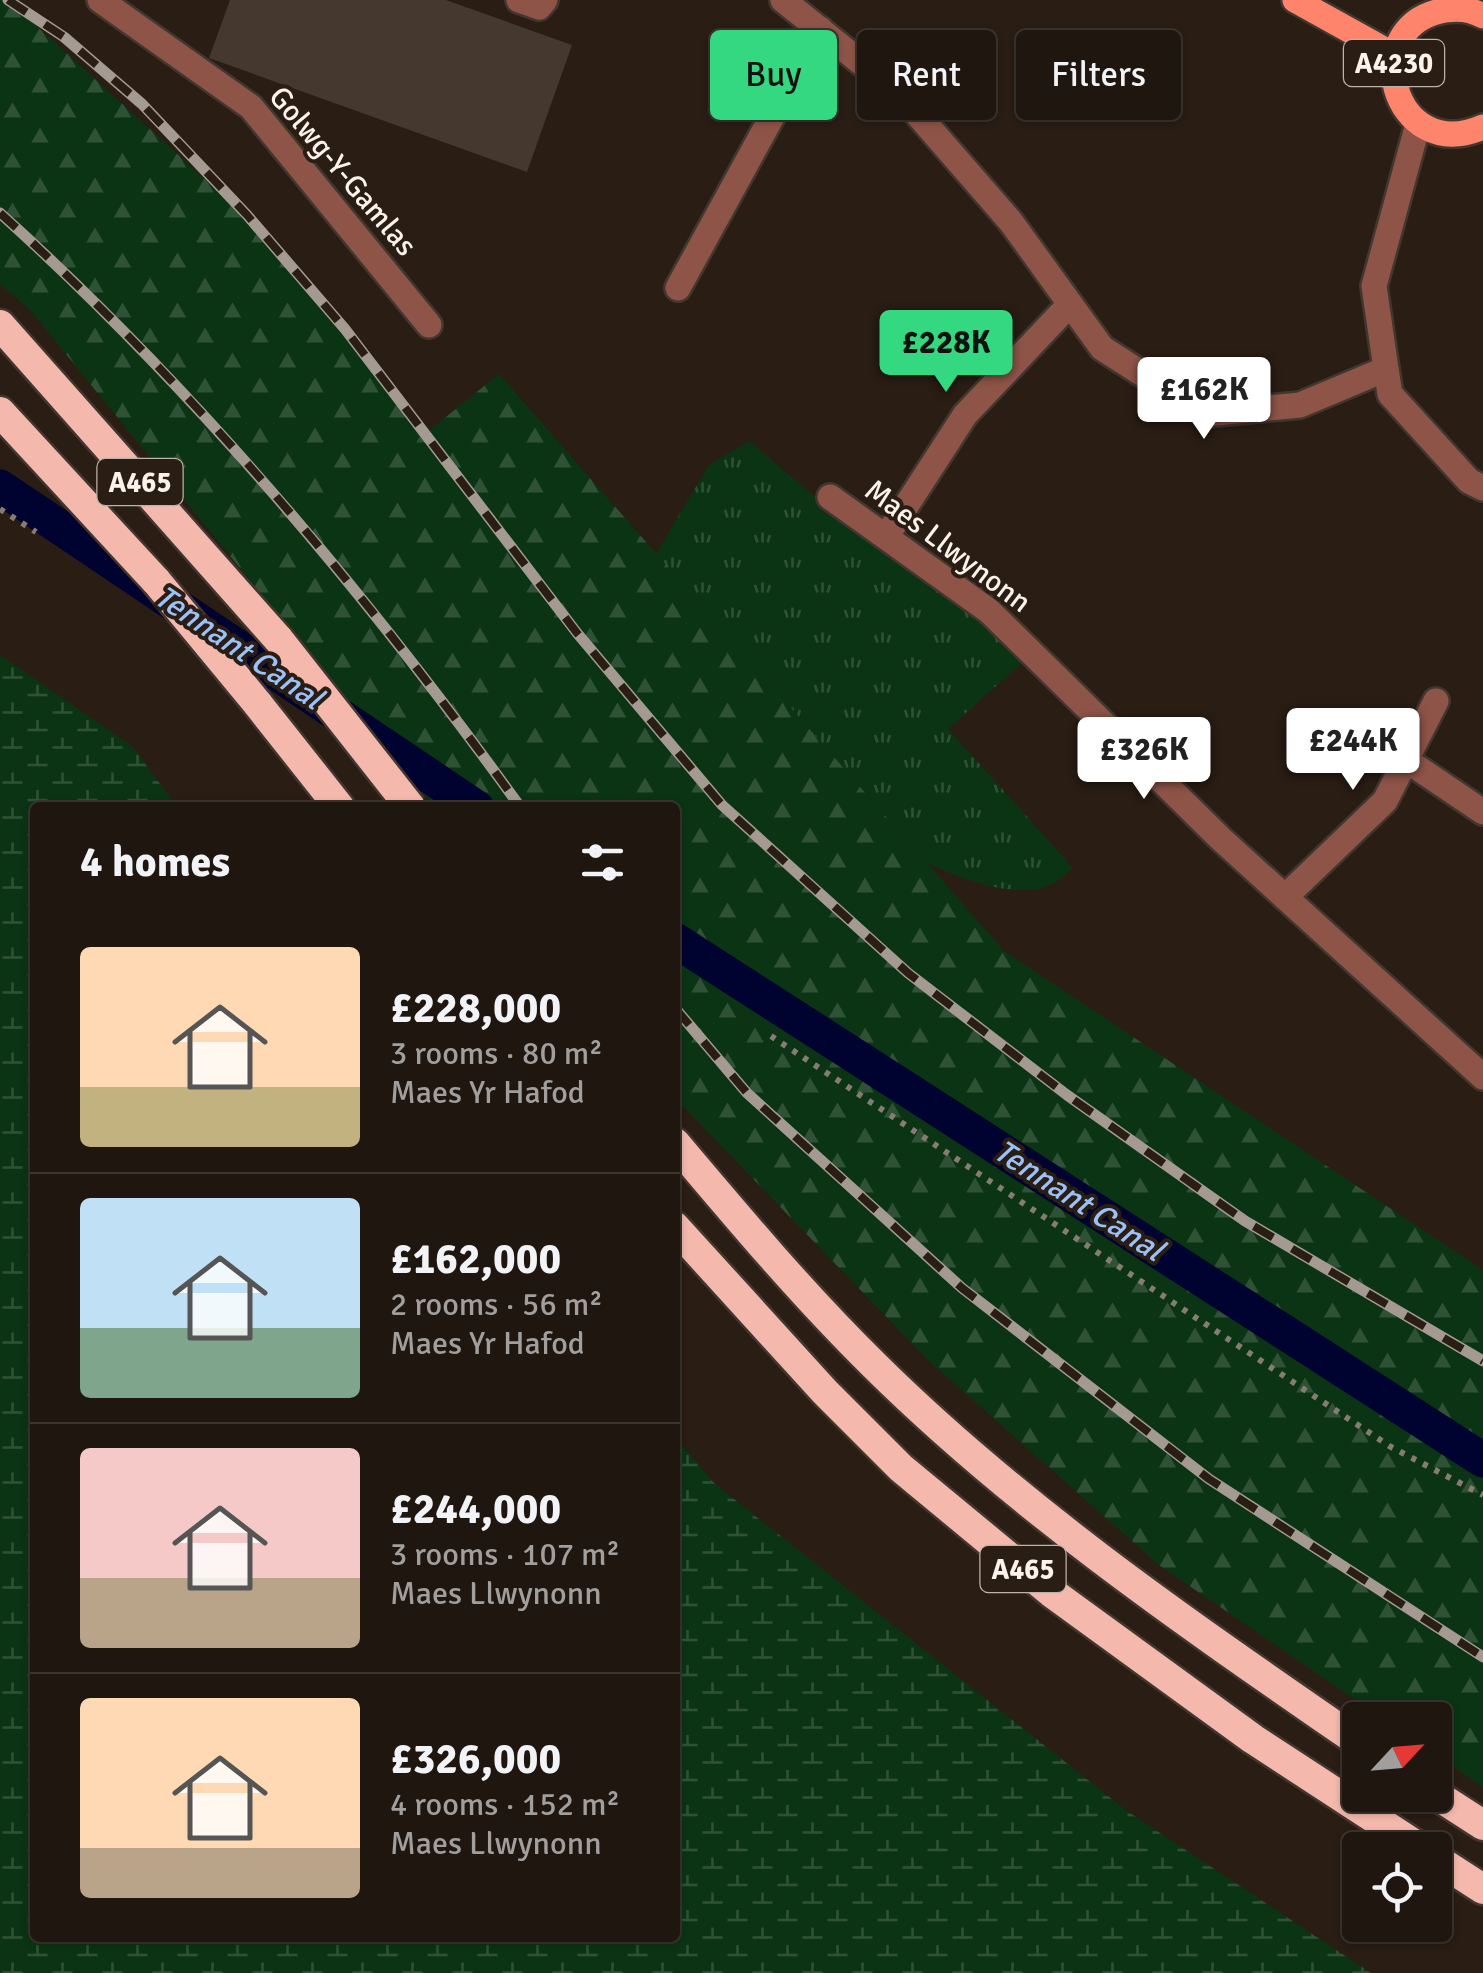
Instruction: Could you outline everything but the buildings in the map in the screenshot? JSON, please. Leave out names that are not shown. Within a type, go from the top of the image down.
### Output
[{"type":"highway","name":"A465","points":[[0,325],[279,640],[406,802]]},
{"type":"highway","name":"A465","points":[[0,412],[157,582],[335,802]]},
{"type":"highway","name":"A465","points":[[680,1149],[769,1256],[875,1366],[1014,1491],[1217,1644],[1342,1731]]},
{"type":"highway","name":"A465","points":[[680,1233],[812,1378],[901,1468],[1036,1580],[1253,1739],[1395,1832]]},
{"type":"highway","points":[[1452,1805],[1483,1825]]},
{"type":"highway","points":[[1452,1869],[1483,1889]]},
{"type":"main road","name":"A4230","points":[[1296,0],[1394,55]]},
{"type":"main road","name":"A4230","points":[[1481,10],[1457,8],[1435,12],[1413,24],[1394,55],[1393,85],[1403,108],[1418,124],[1445,135],[1467,134],[1483,128]]},
{"type":"street","points":[[519,0],[539,7],[545,0]]},
{"type":"street","points":[[783,0],[899,94],[1011,222],[1102,348],[1205,414],[1300,406],[1386,369]]},
{"type":"street","name":"Golwg-Y-Gamlas","points":[[110,3],[251,108],[429,325]]},
{"type":"street","points":[[678,288],[820,29]]},
{"type":"street","points":[[1418,124],[1374,286],[1390,394],[1469,480],[1483,488]]},
{"type":"street","points":[[886,537],[965,415],[1070,304]]},
{"type":"street","name":"Maes Llwynonn","points":[[830,497],[989,611],[1221,839],[1483,1077]]},
{"type":"street","points":[[1285,897],[1385,800],[1436,701]]},
{"type":"street","points":[[1406,760],[1483,812]]},
{"type":"path","points":[[0,508],[36,532]]},
{"type":"path","points":[[771,1036],[1391,1448],[1483,1495]]},
{"type":"green space","points":[[0,0],[8,0],[262,231],[425,434],[499,374],[1004,951],[1483,1270],[1483,1787],[1452,1766],[1452,1702],[1359,1702],[1159,1565],[929,1361],[680,1103],[680,802],[430,802],[31,311],[0,284]]},
{"type":"green space","points":[[749,441],[814,496],[922,568],[1026,659],[948,729],[1073,868],[1057,881],[1040,888],[1007,889],[972,881],[927,863],[656,554],[709,465]]},
{"type":"green space","points":[[0,655],[133,747],[173,802],[30,802],[30,1942],[680,1942],[680,1443],[714,1483],[1127,1811],[1371,1973],[0,1973]]},
{"type":"waterway","name":"Tennant Canal","points":[[0,487],[468,802]]},
{"type":"waterway","name":"Tennant Canal","points":[[680,943],[1483,1460]]},
{"type":"railway","points":[[8,0],[64,37],[142,104],[247,215],[345,329],[577,633],[722,805],[908,973],[1067,1095],[1245,1221],[1483,1361]]},
{"type":"railway","points":[[0,213],[142,351],[276,497],[402,650],[517,802]]},
{"type":"railway","points":[[680,1014],[747,1093],[962,1288],[1209,1479],[1483,1657]]}]
